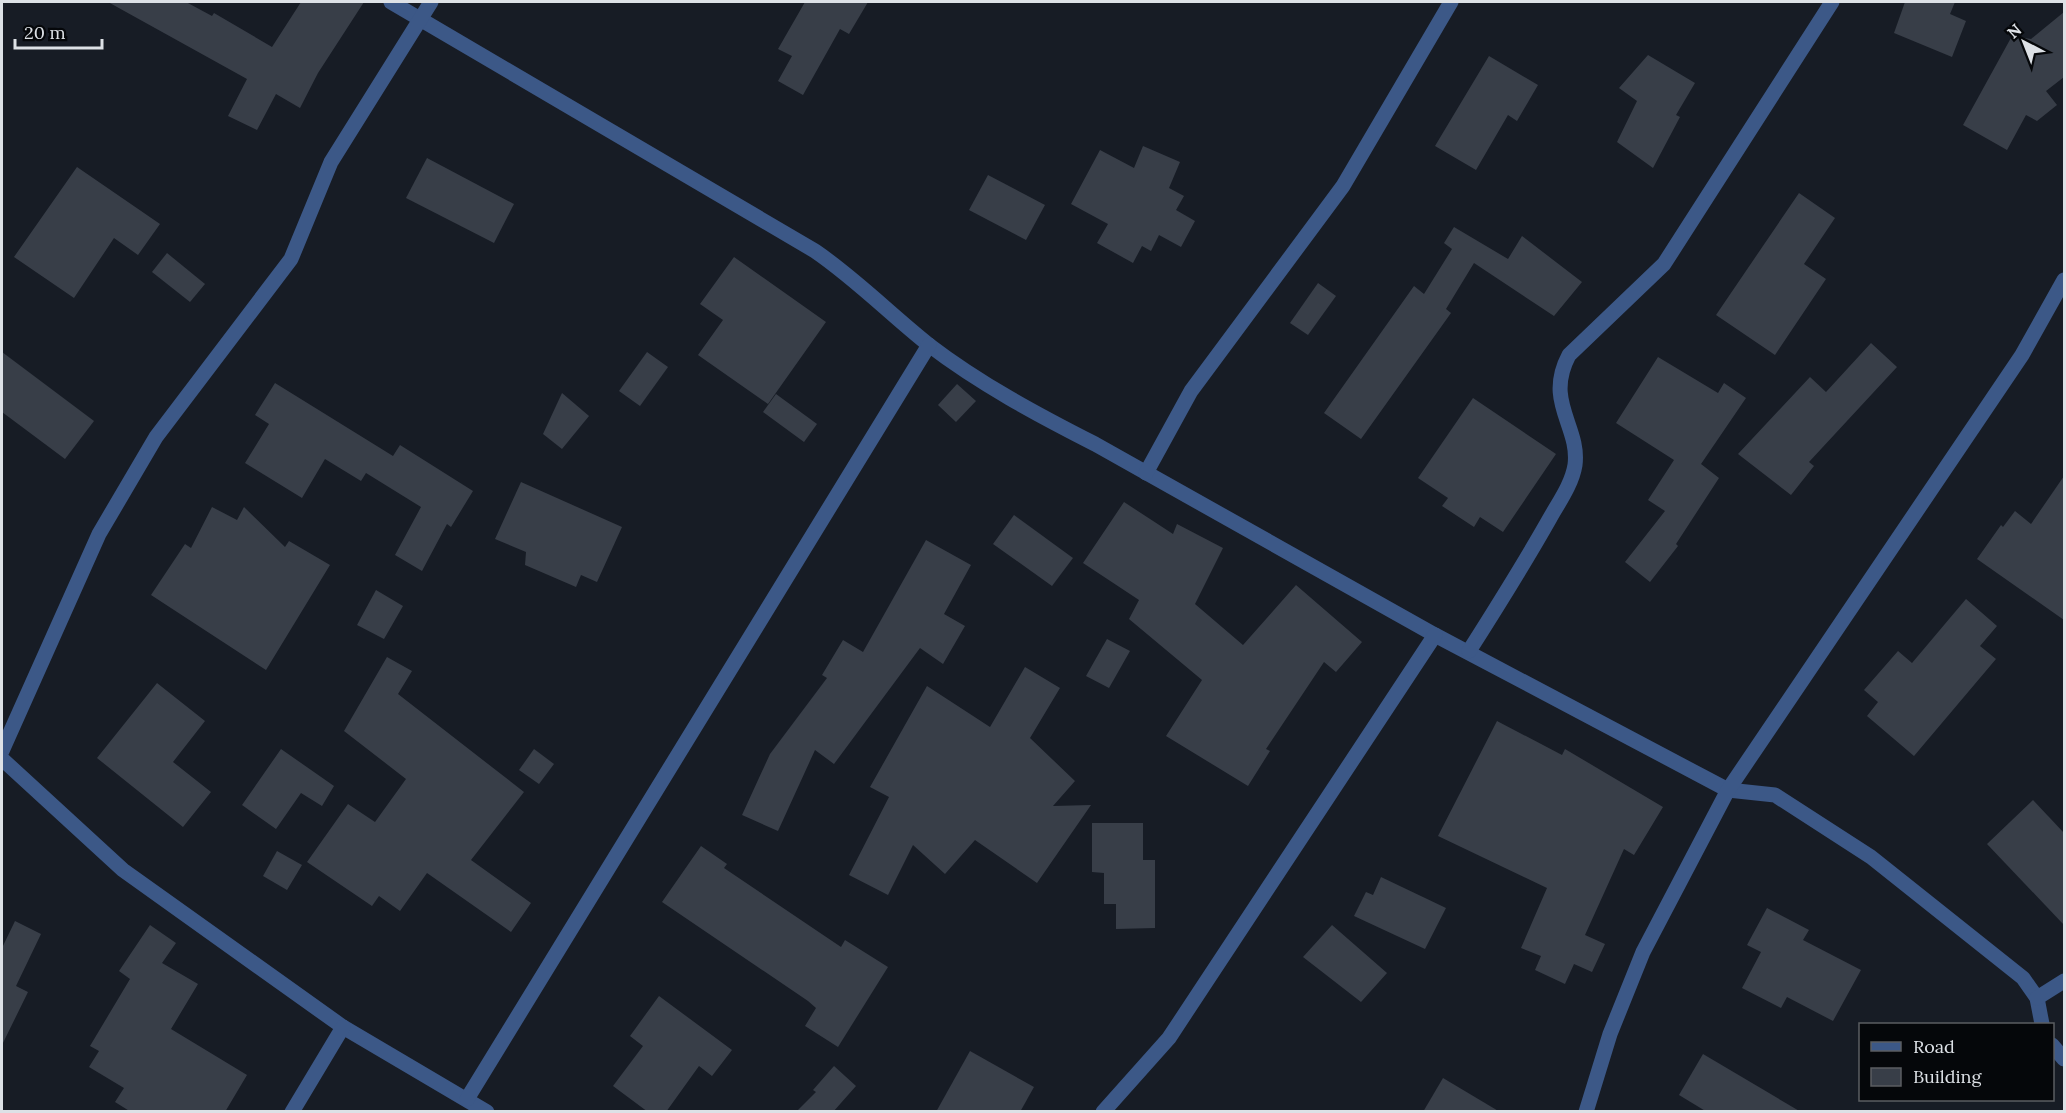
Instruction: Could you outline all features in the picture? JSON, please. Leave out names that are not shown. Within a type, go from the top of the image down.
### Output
[{"type":"street","points":[[391,2],[815,251],[851,277],[929,345],[1038,415],[1435,635],[1728,790],[1775,795],[1880,864],[2015,971],[2037,998],[2042,1023]]},
{"type":"street","points":[[2,751],[40,660],[105,525],[156,437],[291,259],[331,162],[430,2]]},
{"type":"street","points":[[1146,473],[1191,391],[1343,186],[1451,2]]},
{"type":"street","points":[[1469,651],[1519,573],[1569,484],[1575,468],[1576,452],[1562,409],[1561,395],[1563,366],[1569,355],[1664,264],[1832,2]]},
{"type":"street","points":[[1586,1112],[1610,1034],[1643,952],[1728,790],[2022,355],[2064,280]]},
{"type":"street","points":[[467,1099],[929,345]]},
{"type":"street","points":[[1103,1112],[1169,1038],[1435,635]]},
{"type":"street","points":[[2,759],[123,870],[343,1027],[487,1112]]},
{"type":"street","points":[[2037,998],[2064,981]]},
{"type":"street","points":[[292,1112],[343,1027]]},
{"type":"street","points":[[2054,1047],[2064,1059]]},
{"type":"building","points":[[108,2],[186,2],[212,16],[214,13],[272,47],[301,2],[364,2],[318,73],[300,108],[276,94],[257,130],[228,116],[247,79]]},
{"type":"building","points":[[805,2],[868,2],[849,34],[840,29],[803,95],[778,81],[792,56],[778,49]]},
{"type":"building","points":[[1905,2],[1955,2],[1950,14],[1966,21],[1952,57],[1894,33]]},
{"type":"building","points":[[2064,12],[2064,77],[2046,91],[2057,105],[2037,121],[2026,115],[2007,150],[1963,125],[2012,36],[2031,39]]},
{"type":"building","points":[[1648,55],[1695,83],[1676,115],[1680,117],[1653,168],[1617,142],[1637,101],[1619,88]]},
{"type":"building","points":[[1489,56],[1538,85],[1517,121],[1508,115],[1476,170],[1435,146]]},
{"type":"building","points":[[1143,146],[1180,162],[1169,188],[1184,196],[1176,210],[1195,221],[1181,247],[1159,235],[1151,251],[1142,246],[1133,263],[1097,243],[1108,224],[1071,204],[1100,150],[1134,168]]},
{"type":"building","points":[[427,158],[514,204],[494,243],[406,198]]},
{"type":"building","points":[[77,167],[160,224],[138,255],[114,238],[74,298],[14,257]]},
{"type":"building","points":[[988,175],[1045,205],[1026,240],[969,210]]},
{"type":"building","points":[[1799,193],[1835,218],[1804,264],[1826,279],[1775,355],[1716,315]]},
{"type":"building","points":[[1454,227],[1508,259],[1522,236],[1582,282],[1554,316],[1474,263],[1446,309],[1451,313],[1361,439],[1324,413],[1414,286],[1424,294],[1452,249],[1444,243]]},
{"type":"building","points":[[167,253],[205,284],[190,302],[152,272]]},
{"type":"building","points":[[734,257],[826,322],[768,404],[698,355],[723,320],[700,304]]},
{"type":"building","points":[[1318,283],[1336,296],[1308,335],[1290,323]]},
{"type":"building","points":[[1871,343],[1897,367],[1809,462],[1814,466],[1791,495],[1738,454],[1810,377],[1826,392]]},
{"type":"building","points":[[2,352],[94,421],[65,459],[2,412]]},
{"type":"building","points":[[647,352],[668,367],[640,406],[619,391]]},
{"type":"building","points":[[1658,357],[1718,393],[1724,383],[1746,398],[1701,464],[1719,478],[1676,544],[1678,546],[1650,582],[1625,562],[1665,511],[1648,500],[1674,460],[1616,423]]},
{"type":"building","points":[[275,383],[393,456],[400,445],[473,491],[451,527],[447,524],[422,571],[395,555],[421,507],[366,473],[361,481],[325,459],[302,498],[245,463],[269,424],[255,415]]},
{"type":"building","points":[[957,384],[976,401],[956,422],[938,405]]},
{"type":"building","points":[[562,393],[589,416],[562,449],[543,434]]},
{"type":"building","points":[[776,394],[817,424],[804,442],[763,412]]},
{"type":"building","points":[[1473,398],[1556,454],[1503,532],[1480,517],[1474,527],[1442,506],[1448,498],[1418,478]]},
{"type":"building","points":[[2064,476],[2064,620],[1977,559],[2001,525],[2003,527],[2015,511],[2031,524]]},
{"type":"building","points":[[521,482],[622,527],[597,582],[581,575],[576,587],[525,565],[526,552],[495,539]]},
{"type":"building","points":[[1124,502],[1173,534],[1177,524],[1223,548],[1195,604],[1243,645],[1296,585],[1362,642],[1336,672],[1324,662],[1266,749],[1270,751],[1248,786],[1166,736],[1202,680],[1129,619],[1139,600],[1083,563]]},
{"type":"building","points":[[212,507],[237,520],[244,507],[285,547],[289,541],[330,565],[266,670],[151,595],[185,544],[191,548]]},
{"type":"building","points":[[1014,515],[1073,558],[1052,586],[993,544]]},
{"type":"building","points":[[926,540],[971,565],[944,614],[965,626],[943,664],[920,648],[834,764],[815,750],[778,831],[742,815],[770,754],[827,678],[822,675],[843,640],[863,652]]},
{"type":"building","points":[[376,590],[403,606],[384,639],[357,625]]},
{"type":"building","points":[[1966,599],[1997,626],[1980,646],[1996,659],[1914,756],[1867,716],[1878,702],[1864,690],[1898,651],[1912,663]]},
{"type":"building","points":[[1107,639],[1130,651],[1109,688],[1086,676]]},
{"type":"building","points":[[387,657],[412,671],[398,694],[524,792],[471,860],[531,903],[511,932],[427,873],[400,911],[379,896],[372,906],[307,862],[348,804],[375,822],[406,779],[344,731]]},
{"type":"building","points":[[1025,667],[1060,688],[1030,738],[1075,781],[1053,806],[1091,805],[1037,883],[975,840],[945,874],[913,845],[888,895],[849,875],[889,797],[870,787],[927,686],[990,727]]},
{"type":"building","points":[[157,683],[205,721],[173,762],[211,792],[183,827],[97,758]]},
{"type":"building","points":[[1497,721],[1562,755],[1565,749],[1663,807],[1634,855],[1624,849],[1585,935],[1605,944],[1592,972],[1574,964],[1565,984],[1535,970],[1541,956],[1521,948],[1547,888],[1438,836]]},
{"type":"building","points":[[281,749],[334,786],[322,806],[301,793],[276,829],[242,805]]},
{"type":"building","points":[[534,749],[554,764],[539,784],[519,770]]},
{"type":"building","points":[[2033,800],[2064,833],[2064,925],[1987,844]]},
{"type":"building","points":[[1092,823],[1143,823],[1143,860],[1155,860],[1155,928],[1116,929],[1116,904],[1104,904],[1104,873],[1092,872]]},
{"type":"building","points":[[701,846],[727,864],[724,868],[841,947],[845,940],[888,967],[838,1047],[805,1026],[816,1008],[808,1001],[662,902]]},
{"type":"building","points":[[277,851],[302,865],[287,890],[263,876]]},
{"type":"building","points":[[1381,877],[1446,908],[1425,949],[1354,916],[1366,892],[1373,895]]},
{"type":"building","points":[[1767,908],[1809,930],[1803,940],[1861,970],[1833,1021],[1787,997],[1781,1008],[1742,988],[1761,952],[1747,945]]},
{"type":"building","points":[[15,921],[41,934],[16,986],[28,992],[2,1045],[2,948]]},
{"type":"building","points":[[150,925],[176,943],[162,963],[198,984],[171,1029],[247,1075],[225,1112],[131,1112],[115,1102],[124,1088],[89,1067],[99,1051],[90,1046],[130,979],[119,971]]},
{"type":"building","points":[[1332,925],[1387,973],[1361,1002],[1303,957]]},
{"type":"building","points":[[659,996],[732,1050],[712,1076],[699,1066],[666,1112],[648,1112],[613,1086],[643,1046],[630,1036]]},
{"type":"building","points":[[970,1051],[1034,1087],[1020,1112],[936,1112]]},
{"type":"building","points":[[1703,1054],[1801,1112],[1707,1112],[1679,1095]]},
{"type":"building","points":[[834,1066],[856,1086],[833,1112],[796,1112],[816,1092],[813,1090]]},
{"type":"building","points":[[1443,1078],[1500,1112],[1423,1112]]}]
